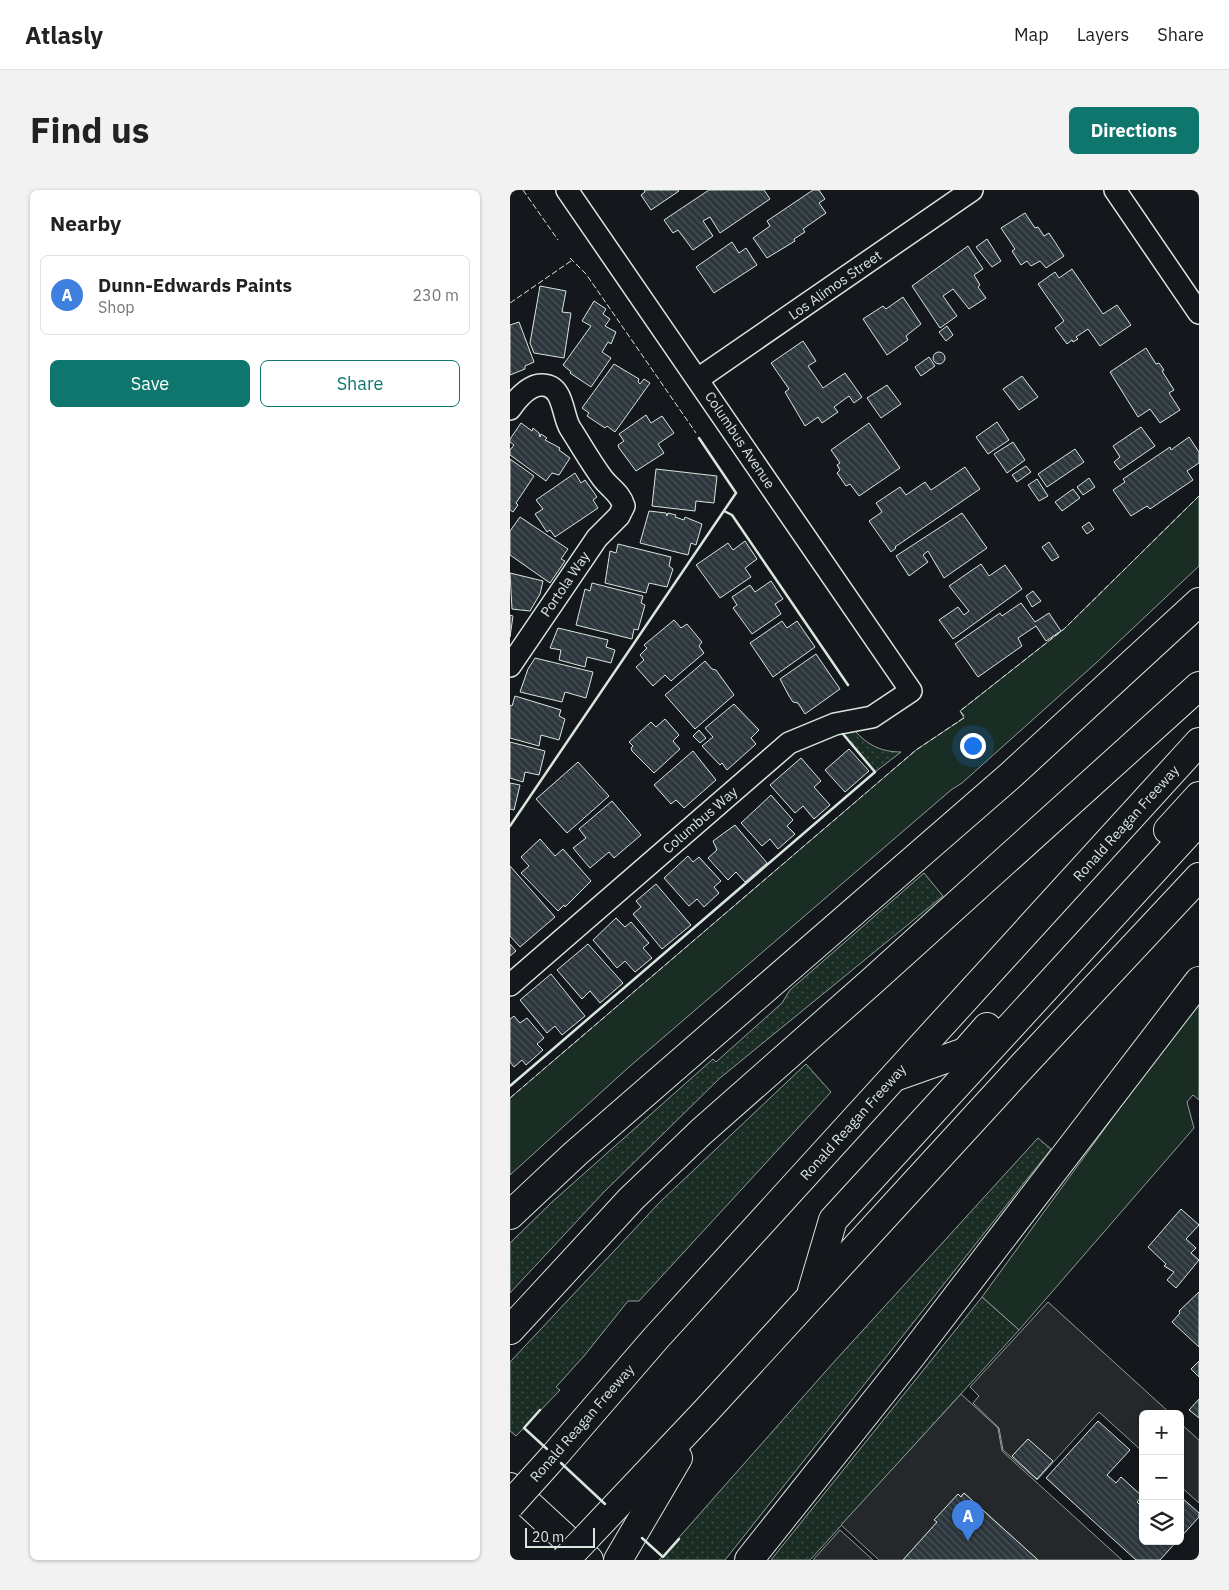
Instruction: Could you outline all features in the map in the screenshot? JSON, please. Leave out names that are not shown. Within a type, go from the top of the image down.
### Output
[{"type":"main road","points":[[510,1214],[582,1147],[1011,775],[1199,602]]},
{"type":"main road","points":[[510,1330],[631,1199],[700,1132],[870,983],[1199,686]]},
{"type":"main road","name":"Ronald Reagan Freeway","points":[[510,1504],[656,1338],[1199,742]]},
{"type":"main road","points":[[894,1077],[965,1052],[1199,796]]},
{"type":"main road","points":[[810,1297],[833,1220],[1199,821]]},
{"type":"main road","points":[[565,1560],[706,1411],[1199,877]]},
{"type":"main road","points":[[749,1560],[909,1359],[1199,981]]},
{"type":"main road","points":[[618,1560],[706,1411]]},
{"type":"main road","points":[[510,1487],[589,1560]]},
{"type":"street","name":"Columbus Avenue","points":[[567,190],[911,692]]},
{"type":"street","name":"Los Alimos Street","points":[[698,379],[972,190]]},
{"type":"street","points":[[1115,190],[1199,313]]},
{"type":"street","name":"Portola Way","points":[[510,409],[524,393],[534,386],[543,385],[551,388],[558,396],[567,423],[604,480],[621,498],[624,506],[619,516],[597,538],[510,666]]},
{"type":"street","name":"Columbus Way","points":[[510,984],[789,743],[835,724],[872,717],[911,692]]},
{"type":"green space","points":[[1199,496],[1199,566],[1096,663],[962,783],[951,790],[629,1067],[510,1175],[510,1098],[916,750],[964,718],[960,711],[1064,629]]},
{"type":"green space","points":[[852,727],[862,738],[874,746],[893,752],[901,752],[875,772],[843,734]]},
{"type":"green space","points":[[924,873],[943,896],[720,1078],[604,1192],[510,1293],[510,1243],[552,1202],[713,1059],[716,1062],[782,1003],[790,990]]},
{"type":"green space","points":[[1199,1003],[1199,1100],[1193,1095],[1187,1102],[1194,1128],[1019,1330],[982,1297],[1162,1050]]},
{"type":"green space","points":[[806,1064],[831,1092],[639,1301],[628,1301],[584,1356],[556,1387],[560,1390],[516,1436],[510,1431],[510,1362],[660,1202]]},
{"type":"green space","points":[[1038,1138],[1051,1149],[725,1560],[659,1560],[833,1363]]},
{"type":"green space","points":[[982,1297],[1019,1330],[810,1560],[771,1560]]},
{"type":"shaded area","points":[[1048,1302],[1167,1410],[1139,1410],[1139,1448],[1099,1412],[1037,1480],[1003,1450],[999,1428],[973,1403],[979,1396],[970,1387]]},
{"type":"shaded area","points":[[961,1394],[998,1428],[1002,1451],[1122,1560],[1038,1560],[964,1493],[903,1560],[879,1560],[841,1525]]},
{"type":"shaded area","points":[[1184,1427],[1199,1440],[1199,1503],[1184,1490]]},
{"type":"shaded area","points":[[840,1530],[873,1560],[813,1560]]},
{"type":"building","points":[[644,190],[679,191],[651,210],[641,195],[645,192]]},
{"type":"building","points":[[709,190],[764,190],[770,199],[720,233],[710,217],[703,221],[713,236],[693,250],[678,230],[673,233],[664,220]]},
{"type":"building","points":[[813,190],[819,190],[825,199],[819,203],[826,213],[803,229],[805,232],[794,239],[795,241],[767,258],[753,238],[770,226],[767,221]]},
{"type":"building","points":[[1025,213],[1035,228],[1038,227],[1044,236],[1049,233],[1064,256],[1046,268],[1040,261],[1031,266],[1027,261],[1021,265],[1012,251],[1015,249],[1001,228]]},
{"type":"building","points":[[987,239],[1001,261],[992,267],[976,247]]},
{"type":"building","points":[[732,242],[739,253],[746,248],[757,265],[714,293],[696,267]]},
{"type":"building","points":[[968,246],[983,269],[974,275],[980,285],[978,287],[986,298],[969,309],[953,289],[943,296],[957,316],[940,328],[912,286]]},
{"type":"building","points":[[1072,269],[1103,314],[1117,305],[1131,325],[1100,346],[1088,329],[1076,337],[1078,339],[1073,342],[1072,340],[1067,344],[1055,328],[1064,321],[1038,284],[1055,272],[1059,278]]},
{"type":"building","points":[[540,286],[566,291],[562,312],[571,313],[564,358],[534,353],[530,343]]},
{"type":"building","points":[[903,297],[921,324],[906,336],[908,340],[887,355],[863,319],[883,306],[886,309]]},
{"type":"building","points":[[594,301],[606,309],[603,314],[610,319],[605,326],[616,332],[611,344],[608,342],[602,352],[611,358],[591,387],[570,373],[563,365],[591,326],[582,321]]},
{"type":"building","points":[[519,322],[534,362],[525,366],[525,369],[510,375],[510,325]]},
{"type":"building","points":[[947,326],[953,335],[946,341],[939,332]]},
{"type":"building","points":[[803,341],[816,361],[808,366],[823,388],[845,373],[862,397],[854,403],[849,396],[834,407],[838,412],[822,423],[818,417],[805,426],[785,392],[789,389],[771,363]]},
{"type":"building","points":[[1146,348],[1156,364],[1159,363],[1164,370],[1162,371],[1174,390],[1169,393],[1180,410],[1160,423],[1150,409],[1138,417],[1110,372]]},
{"type":"building","points":[[939,352],[945,358],[939,364],[933,358]]},
{"type":"building","points":[[929,357],[935,366],[921,376],[915,367]]},
{"type":"building","points":[[614,364],[639,379],[638,382],[640,384],[644,379],[650,383],[615,432],[587,416],[589,413],[582,408]]},
{"type":"building","points":[[1022,376],[1038,397],[1019,410],[1003,389]]},
{"type":"building","points":[[887,385],[901,404],[881,418],[867,398]]},
{"type":"building","points":[[646,415],[651,423],[662,416],[674,433],[658,444],[664,453],[636,471],[619,448],[618,445],[624,441],[619,434]]},
{"type":"building","points":[[997,422],[1009,440],[988,454],[976,437]]},
{"type":"building","points":[[521,423],[532,431],[533,428],[539,433],[540,437],[541,434],[547,438],[545,440],[560,448],[559,450],[570,458],[559,475],[552,473],[546,481],[510,455],[510,450],[514,445],[510,442],[510,439]]},
{"type":"building","points":[[869,423],[900,468],[859,496],[850,484],[846,486],[837,473],[840,470],[837,465],[840,463],[831,450]]},
{"type":"building","points":[[1141,427],[1155,446],[1120,470],[1114,462],[1120,457],[1113,446]]},
{"type":"building","points":[[1189,437],[1199,452],[1199,463],[1187,471],[1193,480],[1150,509],[1147,506],[1131,516],[1113,490],[1125,482],[1123,479],[1170,447],[1171,450]]},
{"type":"building","points":[[1013,442],[1025,460],[1007,473],[994,454]]},
{"type":"building","points":[[1075,449],[1084,462],[1047,487],[1038,474]]},
{"type":"building","points":[[510,459],[534,476],[516,503],[518,505],[513,512],[510,510]]},
{"type":"building","points":[[1026,466],[1031,472],[1017,482],[1012,475]]},
{"type":"building","points":[[965,467],[980,489],[895,547],[891,552],[869,521],[882,512],[876,503],[900,487],[906,495],[925,482],[931,490]]},
{"type":"building","points":[[656,469],[717,476],[714,503],[696,501],[695,511],[652,506]]},
{"type":"building","points":[[575,473],[581,483],[585,480],[597,497],[593,500],[598,508],[555,537],[550,530],[547,532],[535,514],[543,509],[536,500]]},
{"type":"building","points":[[1089,478],[1095,487],[1083,495],[1077,487]]},
{"type":"building","points":[[1037,479],[1048,496],[1039,501],[1028,485]]},
{"type":"building","points":[[1073,489],[1080,498],[1062,511],[1055,502]]},
{"type":"building","points":[[649,511],[666,513],[667,516],[668,513],[676,515],[675,517],[684,520],[685,517],[702,524],[696,545],[691,543],[688,555],[640,543]]},
{"type":"building","points":[[962,513],[987,548],[944,578],[928,551],[923,555],[928,562],[909,576],[896,556]]},
{"type":"building","points":[[520,517],[568,549],[561,559],[565,561],[550,583],[510,555],[510,531]]},
{"type":"building","points":[[1089,522],[1094,529],[1087,534],[1082,527]]},
{"type":"building","points":[[745,541],[757,559],[745,568],[751,577],[720,598],[696,565],[728,543],[733,550]]},
{"type":"building","points":[[1049,542],[1059,557],[1052,561],[1042,547]]},
{"type":"building","points":[[618,544],[671,557],[669,566],[673,569],[667,587],[649,583],[646,593],[605,583],[610,551],[616,553]]},
{"type":"building","points":[[981,564],[989,576],[1005,565],[1022,589],[953,639],[939,620],[958,607],[964,615],[969,611],[949,586]]},
{"type":"building","points":[[510,573],[543,581],[540,594],[530,611],[512,609]]},
{"type":"building","points":[[771,581],[783,599],[775,604],[781,614],[752,634],[733,608],[737,605],[732,597],[750,585],[755,592]]},
{"type":"building","points":[[592,583],[643,596],[641,603],[645,605],[638,630],[634,629],[632,639],[576,625],[585,589],[590,591]]},
{"type":"building","points":[[1033,591],[1041,601],[1032,607],[1026,596]]},
{"type":"building","points":[[1021,603],[1035,622],[1049,613],[1061,631],[1046,641],[1036,626],[1018,638],[1022,646],[978,677],[955,644],[1000,613],[1002,616]]},
{"type":"building","points":[[510,615],[513,616],[510,637]]},
{"type":"building","points":[[674,620],[681,628],[687,624],[702,642],[699,646],[704,653],[671,681],[665,675],[653,686],[636,667],[644,660],[640,655],[647,648],[644,645]]},
{"type":"building","points":[[782,621],[787,628],[797,621],[815,647],[773,677],[750,643]]},
{"type":"building","points":[[558,628],[608,640],[606,647],[615,650],[611,663],[587,657],[585,667],[559,660],[561,650],[550,648]]},
{"type":"building","points":[[816,654],[840,689],[805,714],[798,703],[793,702],[780,679]]},
{"type":"building","points":[[535,658],[593,672],[586,698],[565,692],[562,702],[520,692],[528,669]]},
{"type":"building","points":[[705,661],[712,669],[716,670],[734,695],[695,729],[665,695]]},
{"type":"building","points":[[515,696],[561,710],[559,716],[565,719],[559,740],[541,735],[539,746],[510,738],[510,705],[512,706]]},
{"type":"building","points":[[734,704],[759,730],[751,738],[756,744],[727,770],[722,763],[720,765],[702,746],[713,737],[705,728]]},
{"type":"building","points":[[665,719],[679,735],[673,741],[680,749],[654,773],[632,751],[631,748],[633,746],[629,742],[651,722],[656,727]]},
{"type":"building","points":[[699,730],[706,738],[700,743],[693,736]]},
{"type":"building","points":[[510,742],[545,751],[539,775],[525,772],[523,782],[510,778]]},
{"type":"building","points":[[849,749],[869,771],[845,792],[825,770]]},
{"type":"building","points":[[693,751],[716,780],[684,808],[676,800],[671,804],[654,785]]},
{"type":"building","points":[[801,758],[821,781],[814,787],[830,805],[814,819],[803,806],[795,813],[770,785]]},
{"type":"building","points":[[578,762],[609,796],[567,833],[536,799]]},
{"type":"building","points":[[510,783],[520,785],[514,810],[510,809]]},
{"type":"building","points":[[771,795],[793,820],[787,826],[795,834],[778,849],[770,839],[762,846],[741,823]]},
{"type":"building","points":[[612,801],[641,835],[614,858],[609,852],[590,868],[573,848],[586,838],[579,829]]},
{"type":"building","points":[[735,825],[767,863],[745,882],[736,872],[728,880],[708,858],[717,850],[713,841]]},
{"type":"building","points":[[540,839],[555,856],[563,849],[591,881],[565,907],[564,905],[558,911],[521,873],[529,866],[521,857]]},
{"type":"building","points":[[688,856],[693,862],[699,857],[721,881],[714,887],[719,893],[704,907],[697,899],[689,906],[664,878]]},
{"type":"building","points":[[510,866],[555,917],[520,947],[510,936]]},
{"type":"building","points":[[656,884],[691,925],[662,949],[633,914],[641,907],[636,901]]},
{"type":"building","points":[[616,918],[625,927],[631,922],[649,943],[643,948],[652,958],[635,972],[625,961],[617,968],[593,940]]},
{"type":"building","points":[[510,944],[516,951],[510,956]]},
{"type":"building","points":[[588,944],[623,983],[600,1003],[590,991],[582,999],[557,970]]},
{"type":"building","points":[[551,974],[585,1016],[562,1035],[555,1026],[547,1033],[520,1000]]},
{"type":"building","points":[[514,1016],[520,1023],[527,1018],[544,1038],[537,1044],[543,1050],[526,1065],[522,1060],[514,1067],[510,1062],[510,1019]]},
{"type":"building","points":[[1181,1209],[1199,1225],[1186,1239],[1196,1248],[1191,1253],[1199,1260],[1176,1288],[1167,1280],[1174,1272],[1164,1266],[1166,1264],[1148,1247]]},
{"type":"building","points":[[1199,1292],[1199,1347],[1172,1322],[1180,1313],[1179,1311]]},
{"type":"building","points":[[1199,1361],[1199,1377],[1191,1369]]},
{"type":"building","points":[[1199,1399],[1199,1418],[1189,1410]]},
{"type":"building","points":[[1098,1421],[1130,1450],[1107,1475],[1116,1483],[1121,1477],[1139,1493],[1137,1502],[1139,1504],[1139,1545],[1173,1545],[1160,1560],[1136,1560],[1046,1478]]},
{"type":"building","points":[[1028,1439],[1053,1461],[1037,1479],[1012,1456]]},
{"type":"building","points":[[964,1493],[1038,1560],[903,1560],[937,1522],[934,1520],[958,1494],[961,1497]]},
{"type":"building","points":[[1184,1500],[1199,1513],[1199,1517],[1184,1534]]},
{"type":"fence","points":[[523,190],[558,240]]},
{"type":"fence","points":[[570,258],[586,274],[696,433]]},
{"type":"fence","points":[[510,303],[571,261]]},
{"type":"fence","points":[[510,1098],[916,750],[965,717],[960,711],[1064,629],[1199,496]]},
{"type":"wall","points":[[510,826],[736,493],[699,438]]},
{"type":"wall","points":[[724,511],[732,515],[848,685]]},
{"type":"wall","points":[[510,1086],[875,772],[843,734]]},
{"type":"wall","points":[[540,1410],[524,1428],[547,1449]]},
{"type":"wall","points":[[561,1463],[605,1504]]},
{"type":"wall","points":[[642,1538],[663,1557],[679,1539]]},
{"type":"place","name":"Dunn-Edwards Paints","points":[[968,1541]]}]
